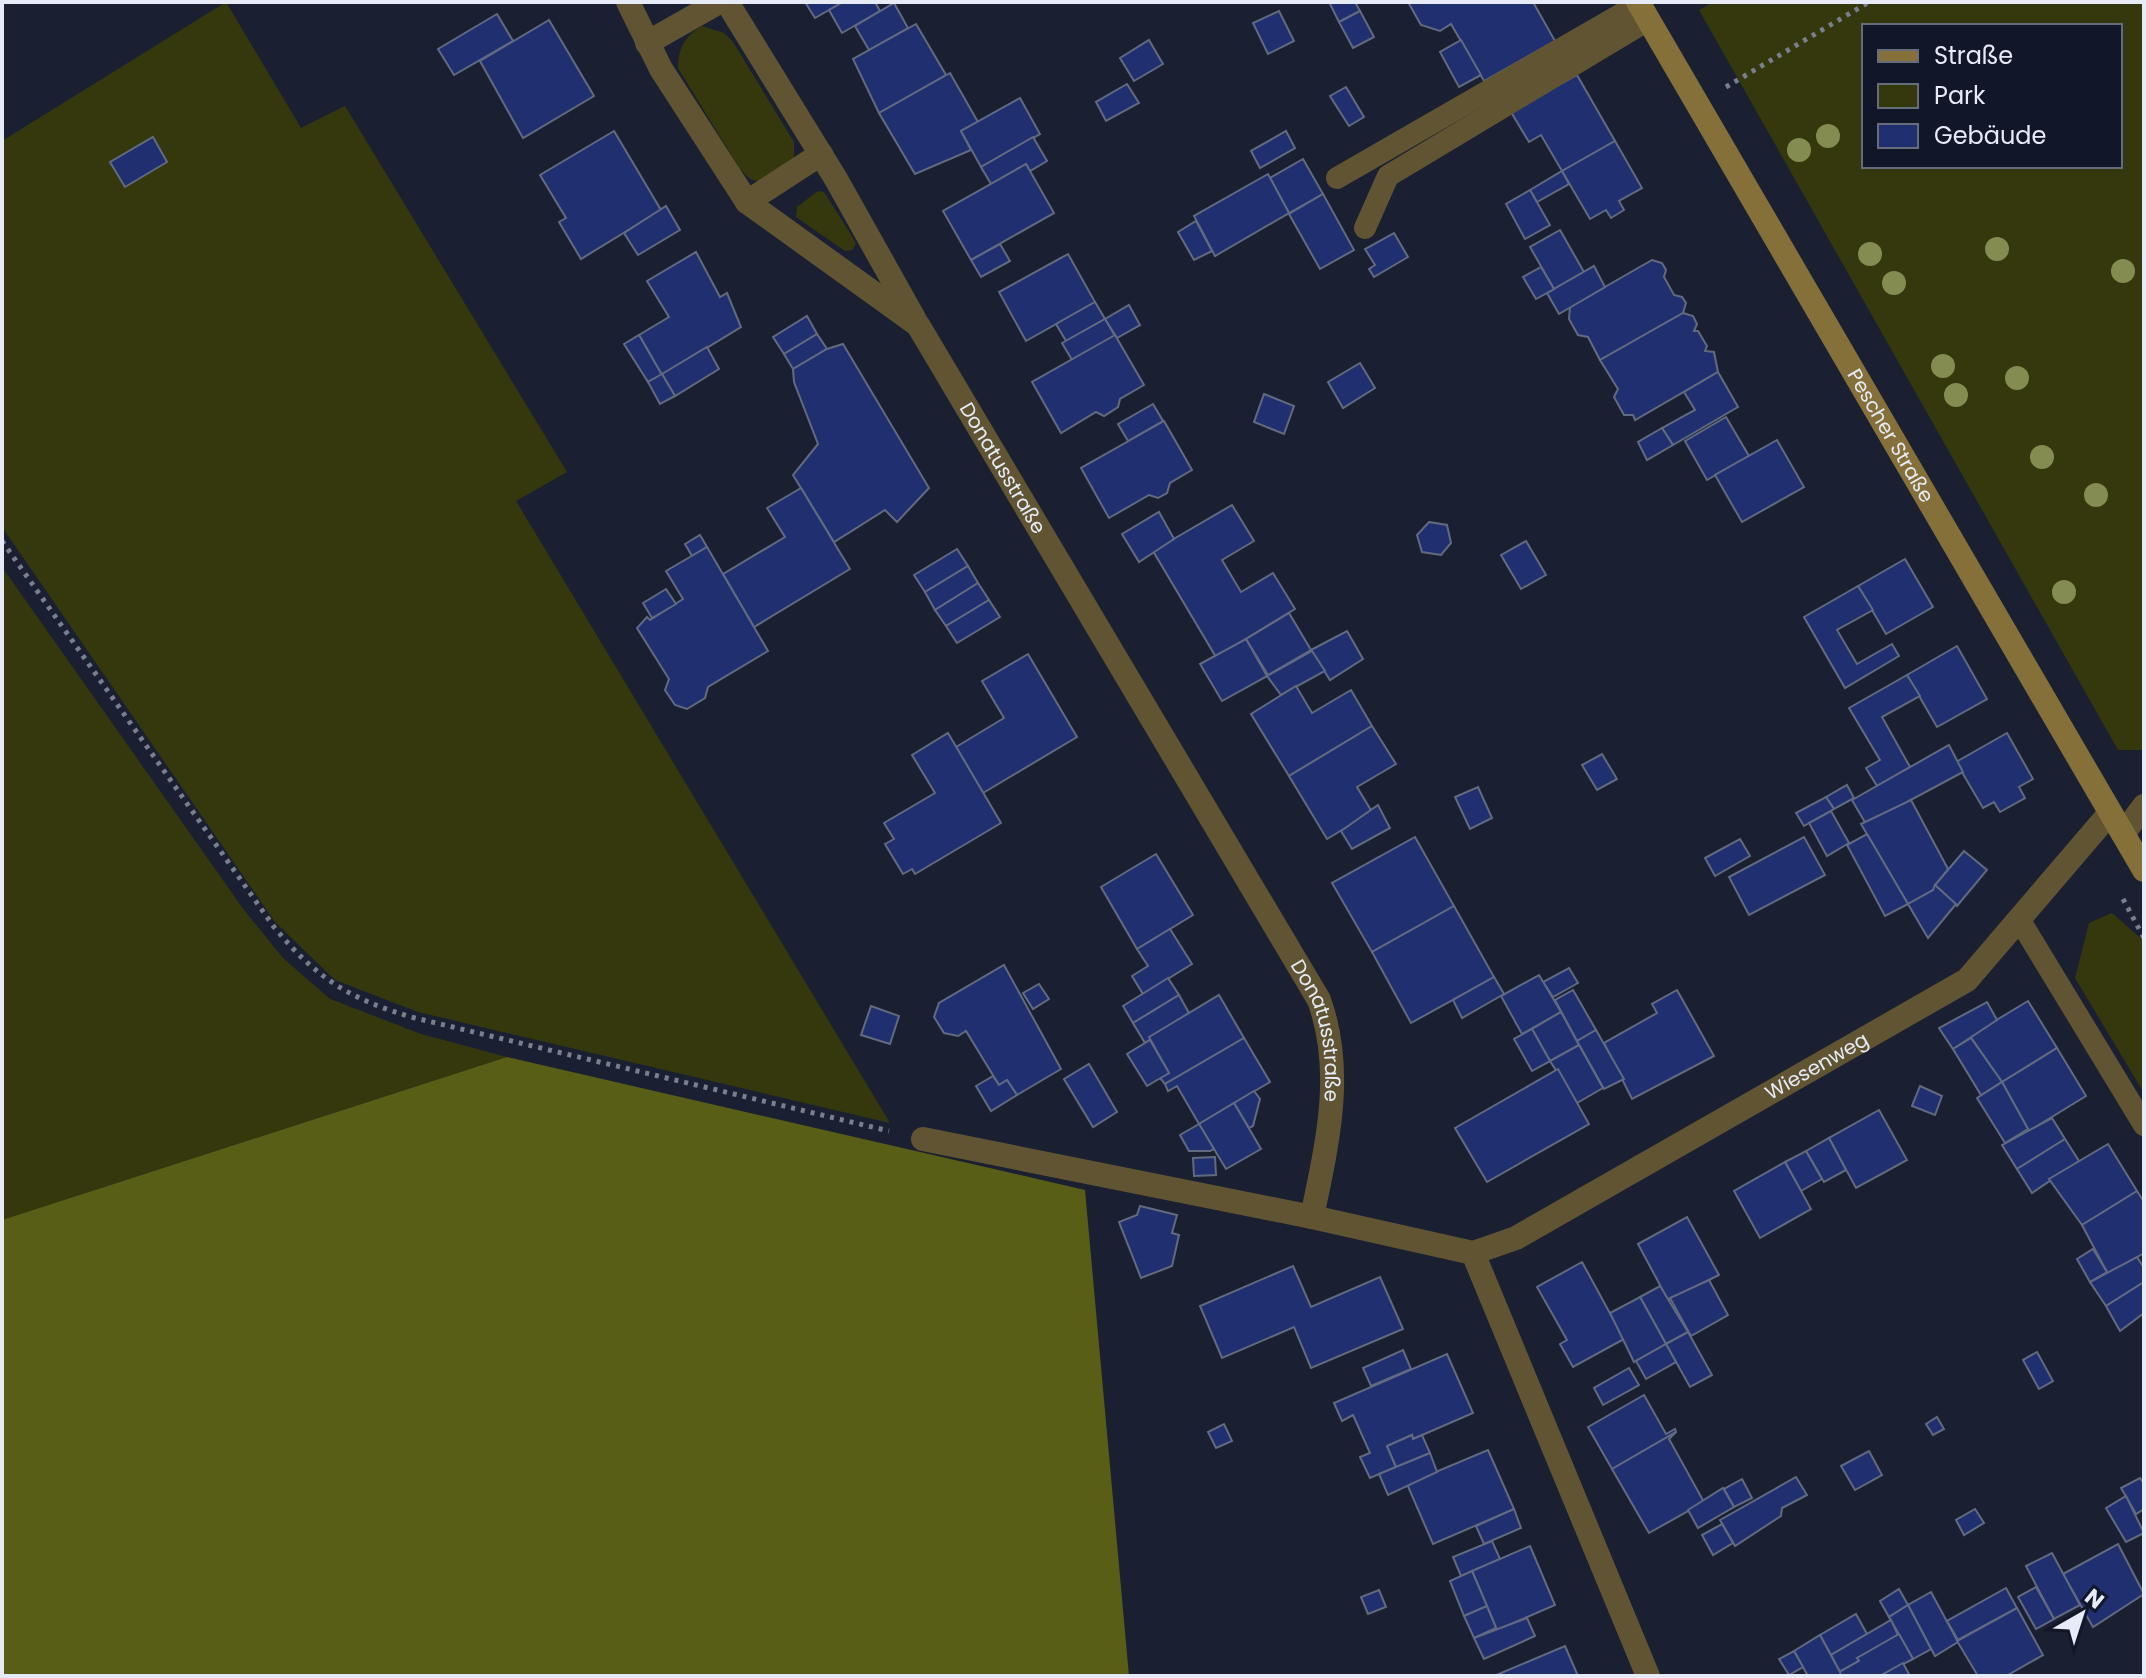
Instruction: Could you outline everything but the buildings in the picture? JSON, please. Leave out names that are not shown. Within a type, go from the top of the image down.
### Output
[{"type":"main road","name":"Pescher Straße","points":[[1642,9],[2144,870]]},
{"type":"street","name":"Donatusstraße","points":[[628,2],[647,43],[729,178],[747,202],[918,325]]},
{"type":"street","points":[[647,43],[719,2]]},
{"type":"street","name":"Donatusstraße","points":[[727,2],[821,154],[918,325],[1319,1000],[1327,1025],[1333,1076],[1330,1126],[1312,1217]]},
{"type":"street","points":[[747,202],[821,154]]},
{"type":"street","name":"Wiesenweg","points":[[1473,1253],[1516,1238],[1967,980],[2019,919],[2116,824],[2144,806]]},
{"type":"street","points":[[923,1139],[1312,1217],[1473,1253],[1648,1676]]},
{"type":"lane","points":[[1337,178],[1642,9]]},
{"type":"lane","points":[[1365,228],[1388,176],[1642,9]]},
{"type":"lane","points":[[2019,919],[2144,1125]]},
{"type":"path","points":[[1697,103],[1869,2]]},
{"type":"path","points":[[2,541],[274,927],[304,961],[335,987],[372,1005],[415,1018],[923,1139]]},
{"type":"green space","points":[[226,2],[301,128],[345,106],[567,472],[516,501],[890,1123],[418,1012],[335,980],[275,922],[2,527],[2,141]]},
{"type":"green space","points":[[1713,2],[2144,2],[2144,750],[2118,750],[1699,10]]},
{"type":"green space","points":[[702,26],[724,33],[733,42],[794,142],[794,158],[765,183],[750,179],[740,169],[678,68],[684,43]]},
{"type":"green space","points":[[818,191],[824,192],[853,238],[856,244],[852,250],[845,251],[796,217],[797,207]]},
{"type":"green space","points":[[2,567],[244,910],[283,958],[330,999],[421,1034],[507,1057],[2,1220]]},
{"type":"green space","points":[[2112,913],[2144,941],[2144,1093],[2075,978],[2089,923]]},
{"type":"green space","points":[[507,1057],[1085,1190],[1129,1676],[2,1676],[2,1220]]}]
